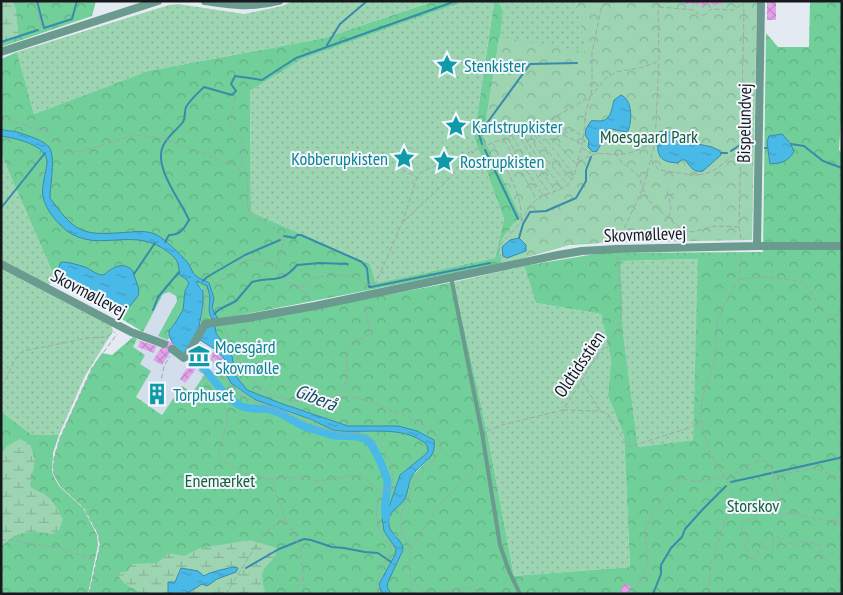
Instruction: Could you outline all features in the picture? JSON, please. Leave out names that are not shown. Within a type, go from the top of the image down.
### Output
[{"type":"street","points":[[1,52],[158,1]]},
{"type":"street","points":[[205,1],[241,6],[261,6],[279,1]]},
{"type":"street","name":"Bispelundvej","points":[[757,246],[761,1]]},
{"type":"street","name":"Skovmøllevej","points":[[203,325],[315,306],[558,255],[617,249],[842,246]]},
{"type":"street","name":"Skovmøllevej","points":[[1,264],[122,328],[164,344]]},
{"type":"street","points":[[173,350],[184,358],[186,357],[203,325]]},
{"type":"lane","points":[[451,277],[482,433],[500,545],[509,572],[520,594]]},
{"type":"path","points":[[34,1],[45,38]]},
{"type":"path","points":[[503,260],[499,250],[501,244],[537,200],[543,195],[568,185],[572,180],[582,146],[586,111],[591,96],[592,53],[601,10],[604,4],[618,1]]},
{"type":"path","points":[[617,249],[622,233],[643,188],[655,143],[659,61],[658,1]]},
{"type":"path","points":[[659,7],[695,10],[702,16],[711,9],[733,10],[746,1]]},
{"type":"path","points":[[708,594],[712,561],[732,499],[731,488],[710,452],[701,421],[703,396],[715,360],[717,323],[722,307],[739,279],[741,247],[739,227],[743,4]]},
{"type":"path","points":[[299,288],[314,278],[333,275],[358,277],[366,285],[376,283],[402,223],[417,177],[423,171],[552,119],[591,96],[606,78],[616,72],[659,61]]},
{"type":"path","points":[[235,99],[230,122],[242,142],[242,170],[248,188],[249,212],[254,217],[277,229],[284,242],[276,266]]},
{"type":"path","points":[[742,118],[759,112]]},
{"type":"path","points":[[1,115],[6,119],[31,128],[49,132],[69,152],[83,151],[136,135],[162,138],[242,170]]},
{"type":"path","points":[[534,126],[537,134],[543,140],[546,140],[574,175]]},
{"type":"path","points":[[531,127],[536,138],[572,180]]},
{"type":"path","points":[[526,128],[536,147],[568,185]]},
{"type":"path","points":[[546,140],[574,130],[583,137]]},
{"type":"path","points":[[521,131],[532,152],[562,188]]},
{"type":"path","points":[[516,132],[556,191]]},
{"type":"path","points":[[562,134],[592,154]]},
{"type":"path","points":[[511,135],[549,193]]},
{"type":"path","points":[[507,137],[518,158],[543,195]]},
{"type":"path","points":[[554,138],[577,166]]},
{"type":"path","points":[[503,139],[537,200]]},
{"type":"path","points":[[578,162],[592,154],[603,152],[625,154],[655,143]]},
{"type":"path","points":[[493,144],[518,195],[521,219]]},
{"type":"path","points":[[651,160],[659,170],[698,176],[712,172],[720,167],[741,147]]},
{"type":"path","points":[[403,162],[407,163],[414,160],[415,154],[411,148],[401,150],[400,157],[403,162],[401,165],[403,170],[417,177]]},
{"type":"path","points":[[402,223],[445,183],[470,152]]},
{"type":"path","points":[[615,153],[621,162],[636,173],[649,201],[682,230],[692,232],[716,226],[739,227]]},
{"type":"path","points":[[667,191],[672,210],[668,218]]},
{"type":"path","points":[[668,195],[676,194]]},
{"type":"path","name":"Oldtidsstien","points":[[482,433],[502,425],[563,410],[618,327],[622,312],[617,249]]},
{"type":"path","points":[[215,284],[219,280],[228,278],[245,260],[258,260],[276,266],[287,280],[308,295],[315,306]]},
{"type":"path","points":[[739,279],[767,277],[799,281],[806,284],[818,306],[829,315],[838,315],[842,312]]},
{"type":"path","points":[[203,325],[206,288]]},
{"type":"path","points":[[333,397],[345,385],[348,374],[346,355],[350,346],[371,333],[362,295]]},
{"type":"path","points":[[246,373],[246,328],[248,318]]},
{"type":"path","points":[[221,322],[246,373],[251,380],[267,393],[282,398],[309,401],[333,397],[355,398],[398,414],[432,430],[441,448],[439,454],[436,460],[415,480],[400,517],[400,526],[411,549]]},
{"type":"path","points":[[1,385],[7,379],[17,355],[23,351],[88,338],[106,337],[122,328]]},
{"type":"path","points":[[89,594],[100,546],[98,534],[83,507],[60,486],[54,473],[54,458],[60,438],[92,368],[122,328]]},
{"type":"path","points":[[196,339],[212,359],[224,381],[238,394],[249,400],[321,427],[343,434],[359,434],[369,438],[384,449],[392,464],[394,479],[391,491],[384,488],[380,492],[376,504],[379,528],[391,547],[377,580],[378,594]]},
{"type":"path","points":[[160,386],[164,366],[173,350]]},
{"type":"path","points":[[201,372],[212,359]]},
{"type":"path","points":[[1,362],[1,385]]},
{"type":"path","points":[[198,370],[227,413],[224,433],[218,452],[219,458],[245,474],[268,479],[288,477],[319,481],[358,475],[365,478],[380,492]]},
{"type":"path","points":[[581,382],[600,411]]},
{"type":"path","points":[[563,410],[600,411],[608,414],[628,447],[689,428],[701,421]]},
{"type":"path","points":[[413,594],[409,567],[411,549],[439,505],[466,478],[485,455]]},
{"type":"path","points":[[631,594],[644,574],[648,563],[645,532],[651,515],[678,479],[694,481],[723,476],[736,473],[760,461],[766,461],[772,469],[779,499],[782,503],[798,513],[842,525]]},
{"type":"path","points":[[773,476],[815,468],[839,478],[842,477]]},
{"type":"path","points":[[268,479],[273,485],[287,522],[299,544],[305,594]]},
{"type":"path","points":[[798,513],[774,513],[768,508],[760,507],[756,518],[743,521],[741,530],[750,537],[745,544],[749,557],[755,560],[758,558],[756,545],[759,542],[762,542],[763,547],[773,548],[773,539],[776,536],[779,537],[784,548],[788,543],[797,545],[802,541],[821,545],[820,558],[823,560],[837,550],[842,549]]},
{"type":"path","points":[[226,594],[263,534],[280,520],[287,522]]},
{"type":"path","points":[[833,522],[842,521]]},
{"type":"path","points":[[1,540],[16,540],[60,548],[96,560]]},
{"type":"path","points":[[293,594],[303,577]]},
{"type":"path","points":[[411,578],[421,589],[431,594],[469,586],[484,594]]},
{"type":"shaded area","points":[[169,292],[176,296],[177,301],[159,336],[175,345],[199,339],[216,350],[225,360],[227,367],[221,374],[207,371],[192,393],[182,386],[162,415],[136,397],[139,364],[133,347],[164,293]]},
{"type":"green space","points":[[1,1],[96,1],[92,16],[1,47]]},
{"type":"green space","points":[[1,1],[13,1],[19,37],[1,42]]},
{"type":"green space","points":[[293,1],[435,1],[324,38],[148,71],[34,114],[17,52],[169,5],[178,4],[244,14],[282,6]]},
{"type":"green space","points":[[435,1],[466,1],[302,59],[250,91],[251,212],[370,264],[376,283],[495,258],[504,219],[474,137],[494,3],[491,1],[499,1],[503,11],[500,37],[587,52],[600,243],[569,245],[502,264],[200,323],[203,304],[202,288],[180,275],[189,283],[185,291],[183,310],[169,331],[169,339],[167,340],[158,336],[177,301],[176,296],[169,292],[163,294],[143,332],[55,278],[1,154],[1,59],[17,52],[34,114],[148,71],[324,38]]},
{"type":"green space","points":[[466,1],[491,1],[494,3],[474,137],[504,219],[495,258],[376,283],[370,264],[251,212],[250,91],[302,59]]},
{"type":"green space","points":[[499,1],[576,1],[587,52],[499,37],[503,11]]},
{"type":"green space","name":"Moesgaard Park","points":[[576,1],[757,1],[752,240],[585,243],[569,245],[502,264],[499,249],[500,243],[506,232],[520,216],[483,137],[499,37],[586,52]]},
{"type":"green space","name":"Storskov","points":[[810,1],[842,1],[842,104],[839,150],[842,153],[842,594],[391,594],[387,587],[388,582],[403,550],[397,537],[390,530],[392,510],[404,500],[412,476],[429,459],[428,436],[398,426],[348,426],[246,390],[235,375],[232,356],[216,333],[215,326],[256,320],[454,282],[487,432],[514,576],[630,567],[624,435],[608,396],[611,360],[601,314],[536,303],[524,266],[601,253],[763,252],[766,33],[778,47],[809,47]],"holes":[[[698,259],[693,440],[638,447],[623,333],[621,261]]]},
{"type":"green space","points":[[1,154],[55,278],[48,286],[1,260]]},
{"type":"green space","points":[[699,259],[693,440],[638,447],[623,333],[621,261]]},
{"type":"green space","points":[[524,266],[536,303],[601,314],[611,360],[608,396],[624,435],[630,567],[514,576],[487,432],[454,282]]},
{"type":"green space","points":[[1,268],[111,325],[113,331],[85,376],[59,435],[32,435],[1,411]]},
{"type":"green space","name":"Enemærket","points":[[133,337],[137,339],[133,347],[145,355],[140,364],[151,371],[136,397],[162,415],[182,386],[192,393],[207,371],[221,374],[227,367],[228,377],[244,393],[333,430],[394,432],[417,438],[427,445],[428,451],[426,454],[400,475],[390,504],[382,518],[384,531],[396,549],[395,555],[379,584],[382,594],[89,594],[100,545],[98,534],[84,508],[60,486],[53,473],[54,458],[60,438],[92,368],[102,353],[112,355]]},
{"type":"green space","points":[[1,411],[32,435],[59,435],[53,453],[52,473],[59,486],[83,508],[97,535],[98,545],[88,594],[1,594]]},
{"type":"green space","points":[[20,439],[30,444],[35,460],[30,486],[50,499],[58,509],[63,520],[59,530],[53,534],[31,532],[19,534],[1,547],[1,454],[7,446]]},
{"type":"green space","points":[[250,540],[277,548],[272,560],[263,571],[262,576],[266,594],[145,594],[125,583],[117,573],[128,571],[131,564],[157,563],[169,553],[184,556],[200,548]]},
{"type":"water","points":[[621,95],[628,101],[630,106],[631,117],[628,131],[606,130],[605,137],[597,151],[593,152],[588,147],[589,141],[585,135],[586,129],[591,121],[607,119],[614,100]]},
{"type":"water","points":[[1,129],[32,137],[49,147],[52,157],[50,198],[76,227],[93,233],[141,231],[157,235],[165,240],[188,263],[196,276],[209,283],[214,298],[212,308],[218,319],[212,319],[210,314],[210,297],[207,286],[197,281],[197,284],[203,291],[203,304],[199,327],[185,355],[174,345],[169,335],[169,331],[183,310],[185,291],[189,283],[180,275],[175,259],[155,244],[130,240],[92,240],[79,237],[67,231],[52,216],[43,197],[46,157],[37,147],[1,136]]},
{"type":"water","points":[[662,131],[682,134],[698,144],[720,151],[721,155],[703,171],[692,169],[685,160],[681,160],[678,163],[666,161],[662,159],[658,152],[658,135]]},
{"type":"water","points":[[782,134],[791,144],[794,152],[784,161],[770,164],[767,142],[769,136]]},
{"type":"water","points":[[519,238],[526,245],[526,251],[507,258],[503,256],[502,247],[510,240]]},
{"type":"water","points":[[61,262],[85,267],[101,275],[118,266],[126,266],[133,271],[139,289],[138,296],[129,307],[117,307],[113,303],[91,294],[85,288],[61,278],[57,271]]},
{"type":"water","points":[[215,326],[216,333],[232,356],[235,375],[247,390],[348,426],[398,426],[417,431],[434,440],[433,453],[414,473],[404,500],[390,517],[390,529],[401,542],[403,550],[388,582],[387,587],[391,594],[382,594],[379,584],[395,555],[396,549],[384,531],[382,518],[390,504],[400,475],[426,454],[428,451],[427,445],[417,438],[394,432],[333,430],[310,419],[256,400],[231,383],[226,374],[225,360],[216,350],[200,340],[200,336],[206,327]]},
{"type":"water","points":[[233,567],[238,568],[236,572],[217,579],[207,586],[202,584],[186,594],[168,593],[168,582],[175,582],[181,568],[198,571],[204,576]]},
{"type":"building","points":[[684,1],[722,1],[722,5],[707,4],[703,7],[700,4],[684,4]]},
{"type":"building","points":[[767,1],[776,1],[776,20],[767,20]]},
{"type":"building","points":[[167,340],[175,345],[162,365],[153,360]]},
{"type":"building","points":[[140,341],[156,346],[154,353],[138,347]]},
{"type":"building","name":"Moesgård Skovmølle","points":[[197,350],[206,356],[202,362],[193,356]]},
{"type":"building","points":[[215,351],[223,359],[218,364],[210,355]]},
{"type":"building","points":[[192,360],[199,365],[185,383],[180,379]]},
{"type":"building","name":"Torphuset","points":[[154,387],[164,394],[160,400],[150,394]]},
{"type":"building","points":[[624,583],[631,587],[628,594],[619,594]]},
{"type":"waterway","points":[[37,1],[44,28],[72,19],[77,1]]},
{"type":"waterway","points":[[327,45],[340,24],[367,1]]},
{"type":"waterway","points":[[165,242],[169,235],[181,231],[189,220],[165,174],[161,154],[163,146],[183,122],[185,109],[188,104],[204,87],[232,95],[236,91],[231,84],[235,76],[262,80],[296,58],[456,1]]},
{"type":"waterway","points":[[1,42],[38,30]]},
{"type":"waterway","points":[[482,144],[479,134],[530,64],[577,63]]},
{"type":"waterway","points":[[605,137],[617,137],[633,141],[653,134]]},
{"type":"waterway","points":[[791,144],[804,146],[823,161],[842,168]]},
{"type":"waterway","points":[[731,151],[740,145]]},
{"type":"waterway","points":[[744,145],[752,146]]},
{"type":"waterway","points":[[485,150],[518,219]]},
{"type":"waterway","points":[[1,208],[45,153]]},
{"type":"waterway","points":[[721,153],[727,153]]},
{"type":"waterway","points":[[519,238],[523,224],[530,212],[546,211],[576,198],[586,181],[586,170],[591,157]]},
{"type":"waterway","points":[[284,236],[295,238],[297,235],[301,235],[362,262],[367,268],[369,287],[490,263]]},
{"type":"waterway","points":[[203,281],[245,255],[280,240]]},
{"type":"waterway","points":[[134,274],[155,243]]},
{"type":"waterway","points":[[214,314],[236,301],[252,282],[281,278],[297,265],[320,263],[348,264]]},
{"type":"waterway","points":[[153,310],[158,297],[179,272]]},
{"type":"waterway","points":[[191,357],[204,368],[225,394],[243,407],[272,410],[306,427],[332,435],[366,439],[375,451],[387,479],[386,517]]},
{"type":"waterway","points":[[731,482],[842,456]]},
{"type":"waterway","points":[[653,594],[661,574],[661,565],[671,548],[682,537],[685,529],[726,486]]},
{"type":"waterway","points":[[246,568],[279,549],[304,539],[332,547],[378,553],[391,562]]},
{"type":"place","name":"Stenkister","points":[[447,65]]},
{"type":"place","name":"Karlstrupkister","points":[[456,126]]},
{"type":"place","name":"Kobberupkisten","points":[[404,158]]},
{"type":"place","name":"Rostrupkisten","points":[[444,161]]},
{"type":"place","name":"Moesgård Skovmølle","points":[[199,356]]},
{"type":"place","name":"Torphuset","points":[[157,394]]},
{"type":"water label","name":"Giberå","points":[[316,397]]}]
